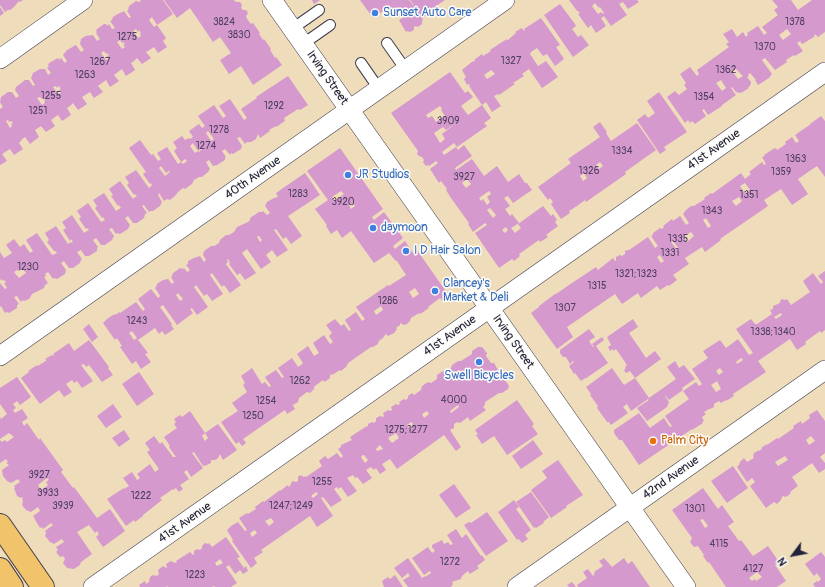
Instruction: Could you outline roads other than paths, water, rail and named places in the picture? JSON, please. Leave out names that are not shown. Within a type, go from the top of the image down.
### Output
[{"type":"main road","points":[[0,526],[43,587]]},
{"type":"main road","points":[[0,570],[12,587]]},
{"type":"street","points":[[0,59],[83,0]]},
{"type":"street","name":"Irving Street","points":[[272,0],[686,587]]},
{"type":"street","name":"40th Avenue","points":[[0,356],[505,0]]},
{"type":"street","name":"41st Avenue","points":[[93,587],[825,72]]},
{"type":"street","name":"42nd Avenue","points":[[517,587],[825,370]]},
{"type":"lane","points":[[292,29],[319,10]]},
{"type":"lane","points":[[303,44],[330,25]]},
{"type":"lane","points":[[387,43],[406,70]]},
{"type":"lane","points":[[361,63],[379,89]]},
{"type":"place","name":"Sunset Auto Care","points":[[375,13]]},
{"type":"place","name":"JR Studios","points":[[348,175]]},
{"type":"place","name":"daymoon","points":[[373,228]]},
{"type":"place","name":"I D Hair Salon","points":[[406,251]]},
{"type":"place","name":"Clancey's Market & Deli","points":[[435,291]]},
{"type":"place","name":"Swell Bicycles","points":[[479,362]]},
{"type":"place","name":"Palm City","points":[[653,441]]}]
